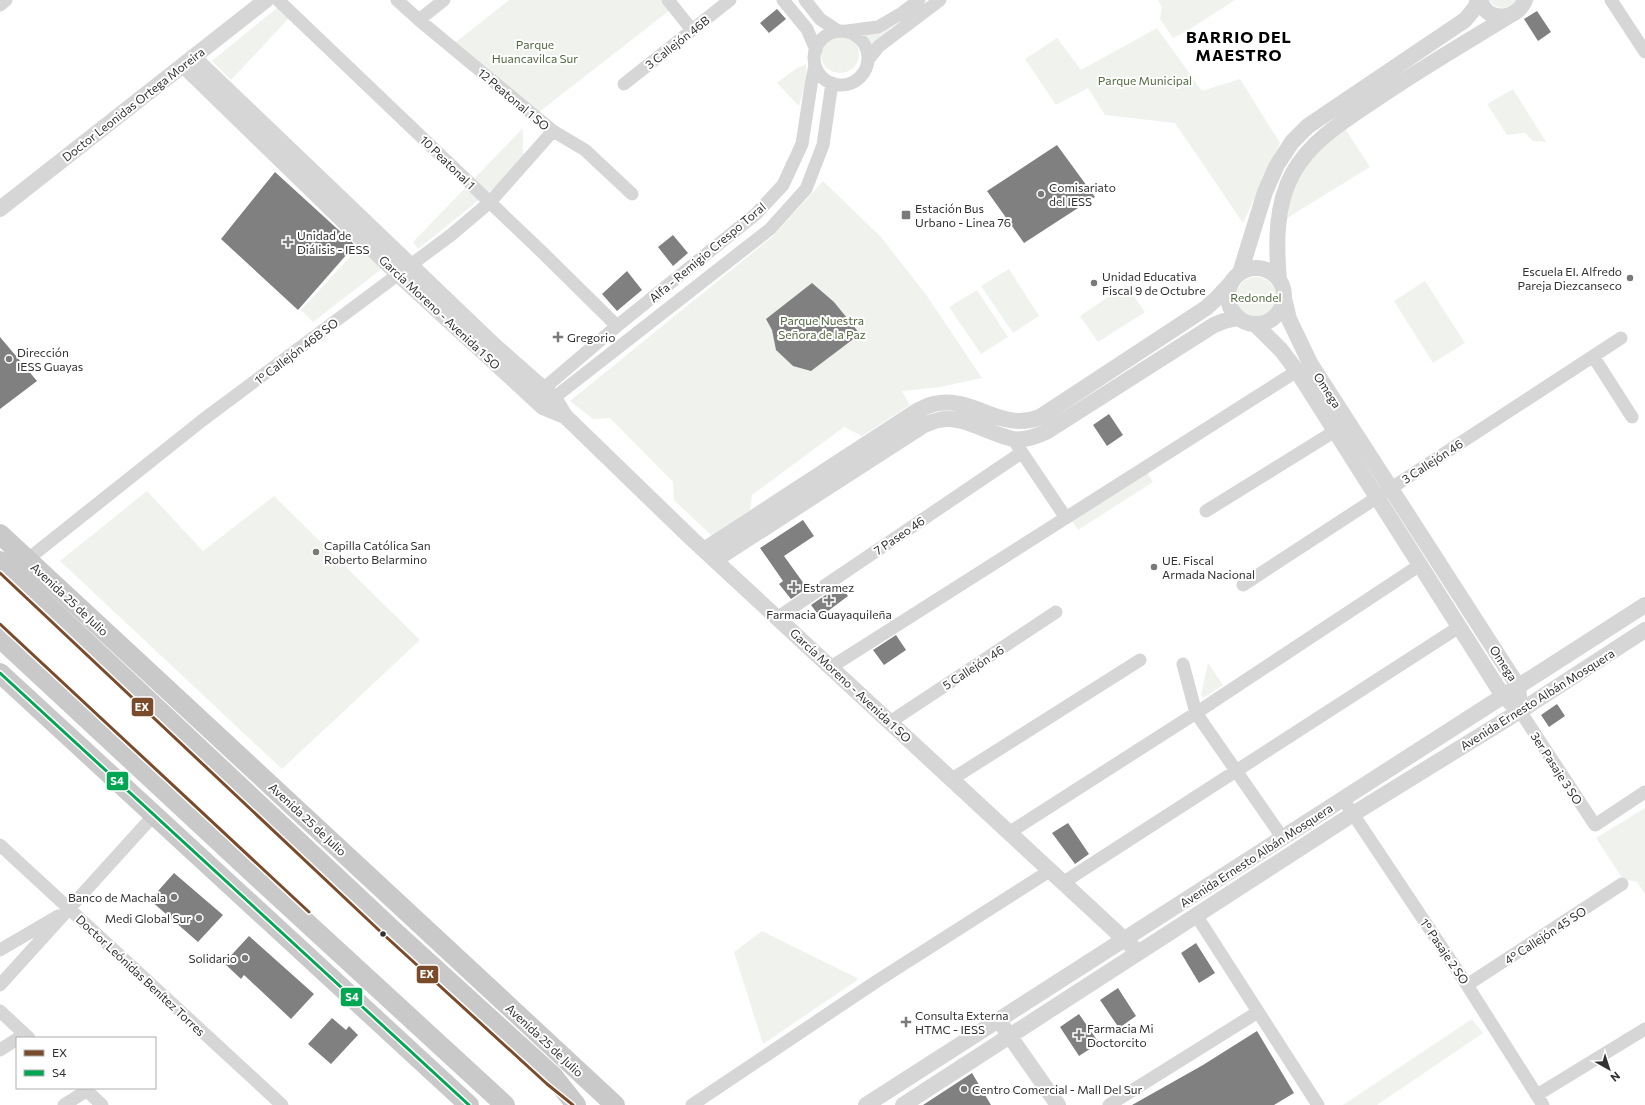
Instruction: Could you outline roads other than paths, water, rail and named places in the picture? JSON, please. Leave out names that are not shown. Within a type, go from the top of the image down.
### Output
[{"type":"main road","name":"Avenida 25 de Julio","points":[[0,534],[615,1105]]},
{"type":"main road","name":"Avenida 25 de Julio","points":[[0,561],[396,933],[553,1076],[576,1105]]},
{"type":"main road","points":[[41,599],[128,653]]},
{"type":"main road","points":[[0,638],[505,1105]]},
{"type":"main road","points":[[0,673],[469,1105]]},
{"type":"main road","points":[[16,688],[105,736]]},
{"type":"main road","points":[[373,880],[396,933]]},
{"type":"main road","points":[[326,941],[361,1006]]},
{"type":"street","points":[[0,5],[6,0]]},
{"type":"street","name":"12 Peatonal 1 SO","points":[[397,0],[553,131],[585,150],[632,194]]},
{"type":"street","points":[[419,20],[444,0]]},
{"type":"street","points":[[668,0],[692,30]]},
{"type":"street","name":"3 Callejón 46B","points":[[624,84],[730,0]]},
{"type":"street","points":[[783,0],[807,28],[816,50],[815,65],[819,73],[832,83],[841,85],[850,84],[857,80],[863,73],[868,60],[879,46],[906,18],[919,0]]},
{"type":"street","points":[[805,0],[820,19],[842,31],[854,34],[860,38],[865,45],[868,60]]},
{"type":"street","points":[[816,50],[823,38],[830,33],[878,27],[906,18],[940,0]]},
{"type":"street","points":[[709,555],[917,411],[935,404],[952,403],[970,406],[1007,420],[1018,422],[1030,421],[1040,417],[1206,308],[1235,278],[1256,268],[1273,274],[1279,280],[1283,289],[1284,298],[1282,306],[1278,314],[1271,320],[1255,324],[1238,318],[1232,311],[1228,302],[1228,292],[1235,278],[1265,192],[1277,165],[1292,142],[1308,126],[1465,20],[1475,8],[1479,0],[1486,10],[1493,15],[1501,17],[1522,6]]},
{"type":"street","points":[[1611,0],[1645,52]]},
{"type":"street","name":"Doctor Leonidas Ortega Moreira","points":[[0,209],[188,61],[267,1]]},
{"type":"street","name":"10 Peatonal 1","points":[[267,1],[490,202],[574,282],[617,326]]},
{"type":"street","points":[[1279,280],[1278,241],[1284,198],[1292,174],[1306,154],[1320,139],[1345,120],[1398,84],[1522,6]]},
{"type":"street","name":"García Moreno - Avenida 1 SO","points":[[188,61],[405,270],[543,398],[565,416],[709,555],[1125,938],[1138,952]]},
{"type":"street","name":"Alfa - Remigio Crespo Toral","points":[[543,398],[617,326],[756,214],[783,184],[802,144],[815,65]]},
{"type":"street","name":"Alfa - Remigio Crespo Toral","points":[[543,398],[770,230],[806,189],[823,145],[832,83]]},
{"type":"street","name":"1° Callejón 46B SO","points":[[28,559],[204,420],[451,235],[490,202],[553,131]]},
{"type":"street","name":"Omega","points":[[1284,298],[1290,319],[1310,363],[1518,686],[1520,711]]},
{"type":"street","points":[[709,555],[924,425],[940,419],[953,420],[1013,439],[1036,436],[1046,432],[1214,325],[1224,320],[1238,318]]},
{"type":"street","name":"Omega","points":[[1255,324],[1282,350],[1297,371],[1503,696],[1520,711]]},
{"type":"street","name":"3 Callejón 46","points":[[1243,585],[1621,338]]},
{"type":"street","points":[[1593,356],[1632,417]]},
{"type":"street","points":[[831,667],[1297,371]]},
{"type":"street","points":[[1206,511],[1335,431]]},
{"type":"street","points":[[1013,439],[1066,518]]},
{"type":"street","name":"7 Paseo 46","points":[[778,618],[1021,453]]},
{"type":"street","points":[[1010,832],[1196,713],[1420,565]]},
{"type":"street","name":"Avenida Ernesto Albán Mosquera","points":[[866,1105],[1645,605]]},
{"type":"street","name":"5 Callejón 46","points":[[890,722],[1056,612]]},
{"type":"street","points":[[1064,882],[1459,627]]},
{"type":"street","name":"Avenida Ernesto Albán Mosquera","points":[[903,1105],[1138,952],[1277,865],[1353,814],[1520,711],[1645,630]]},
{"type":"street","points":[[952,778],[1140,660]]},
{"type":"street","points":[[1183,664],[1196,713],[1282,837]]},
{"type":"street","name":"3er Pasaje 3 SO","points":[[1520,711],[1595,825],[1645,792]]},
{"type":"street","name":"1° Pasaje 2 SO","points":[[1342,799],[1468,985],[1540,1100]]},
{"type":"street","points":[[0,985],[154,815]]},
{"type":"street","name":"Doctor Leónidas Benítez Torres","points":[[0,844],[282,1105]]},
{"type":"street","points":[[692,1105],[877,981],[1050,870]]},
{"type":"street","name":"4° Callejón 45 SO","points":[[1468,985],[1622,884]]},
{"type":"street","points":[[0,950],[70,909]]},
{"type":"street","points":[[1196,915],[1318,1105]]},
{"type":"street","points":[[0,1011],[23,1037]]},
{"type":"street","points":[[1109,1105],[1258,1012]]},
{"type":"street","points":[[999,1020],[1058,1105]]},
{"type":"street","points":[[1540,1100],[1645,1029]]},
{"type":"street","points":[[0,1050],[16,1041]]},
{"type":"street","points":[[64,1105],[85,1089],[102,1105]]},
{"type":"place","name":"Comisariato del IESS","points":[[1041,194]]},
{"type":"place","name":"Estación Bus Urbano - Linea 76","points":[[906,215]]},
{"type":"place","name":"Unidad de Diálisis - IESS","points":[[288,242]]},
{"type":"place","name":"Escuela EI. Alfredo Pareja Diezcanseco","points":[[1630,278]]},
{"type":"place","name":"Unidad Educativa Fiscal 9 de Octubre","points":[[1094,283]]},
{"type":"place","name":"Gregorio","points":[[558,337]]},
{"type":"place","name":"Dirección IESS Guayas","points":[[9,359]]},
{"type":"place","name":"Capilla Católica San Roberto Belarmino","points":[[316,552]]},
{"type":"place","name":"UE. Fiscal Armada Nacional","points":[[1154,567]]},
{"type":"place","name":"Estramez","points":[[794,587]]},
{"type":"place","name":"Farmacia Guayaquileña","points":[[829,600]]},
{"type":"place","name":"Banco de Machala","points":[[174,897]]},
{"type":"place","name":"Medi Global Sur","points":[[199,918]]},
{"type":"place","name":"Solidario","points":[[245,958]]},
{"type":"place","name":"Consulta Externa HTMC - IESS","points":[[906,1022]]},
{"type":"place","name":"Farmacia Mi Doctorcito","points":[[1079,1035]]},
{"type":"place","name":"Centro Comercial - Mall Del Sur","points":[[964,1089]]},
{"type":"district","name":"BARRIO DEL MAESTRO","points":[[1239,45]]},
{"type":"park label","name":"Parque Huancavilca Sur","points":[[535,51]]},
{"type":"park label","name":"Parque Municipal","points":[[1145,80]]},
{"type":"park label","name":"Redondel","points":[[1256,297]]},
{"type":"park label","name":"Parque Nuestra Señora de la Paz","points":[[822,327]]}]
